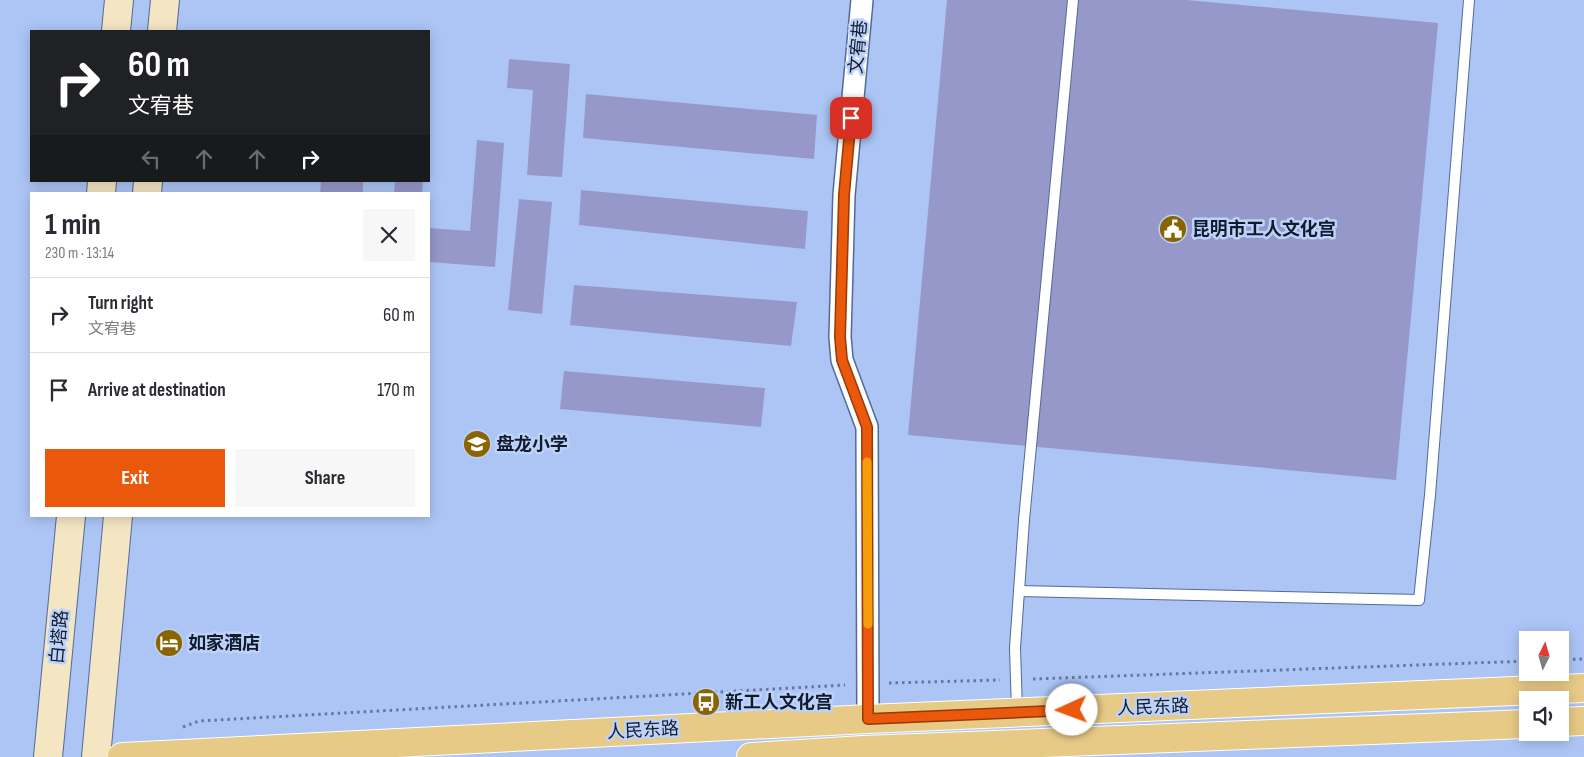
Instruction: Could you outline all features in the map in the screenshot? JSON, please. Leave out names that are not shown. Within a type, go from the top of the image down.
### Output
[{"type":"main road","points":[[116,30],[119,0]]},
{"type":"main road","points":[[162,30],[165,0]]},
{"type":"main road","name":"白塔路","points":[[48,757],[70,517]]},
{"type":"main road","points":[[96,757],[118,517]]},
{"type":"main road","name":"人民东路","points":[[122,757],[868,719],[1584,688]]},
{"type":"main road","points":[[1569,722],[1584,721]]},
{"type":"main road","name":"人民东路","points":[[751,757],[863,754],[1519,724]]},
{"type":"street","name":"文宥巷","points":[[862,0],[844,195],[840,337],[842,360],[867,427],[868,719]]},
{"type":"lane","points":[[1017,713],[1015,648],[1026,492],[1073,0]]},
{"type":"lane","points":[[1019,591],[1419,600],[1431,485],[1470,0]]},
{"type":"path","points":[[1569,660],[1584,659]]},
{"type":"path","points":[[180,728],[198,721],[868,684],[1519,661]]},
{"type":"building","name":"昆明市工人文化宫","points":[[947,0],[1187,0],[1438,23],[1396,480],[908,435]]},
{"type":"building","points":[[509,59],[570,64],[562,177],[527,175],[533,90],[507,88]]},
{"type":"building","points":[[586,94],[817,115],[814,159],[583,138]]},
{"type":"building","points":[[477,140],[504,143],[495,267],[430,262],[430,228],[470,231]]},
{"type":"building","points":[[321,182],[363,182],[363,192],[320,192]]},
{"type":"building","points":[[395,182],[423,182],[422,192],[394,192]]},
{"type":"building","points":[[581,190],[808,211],[805,249],[579,225]]},
{"type":"building","points":[[519,199],[552,202],[542,314],[508,310]]},
{"type":"building","points":[[574,285],[797,302],[791,346],[570,325]]},
{"type":"building","points":[[564,371],[765,388],[761,427],[560,409]]},
{"type":"slow traffic","points":[[867,462],[868,624]]},
{"type":"place","name":"昆明市工人文化宫","points":[[1173,229]]},
{"type":"place","name":"盘龙小学","points":[[477,444]]},
{"type":"place","name":"如家酒店","points":[[169,643]]},
{"type":"place","name":"新工人文化宫","points":[[706,702]]},
{"type":"route","points":[[851,118],[844,195],[840,337],[842,360],[867,427],[868,719],[1072,710]]}]
